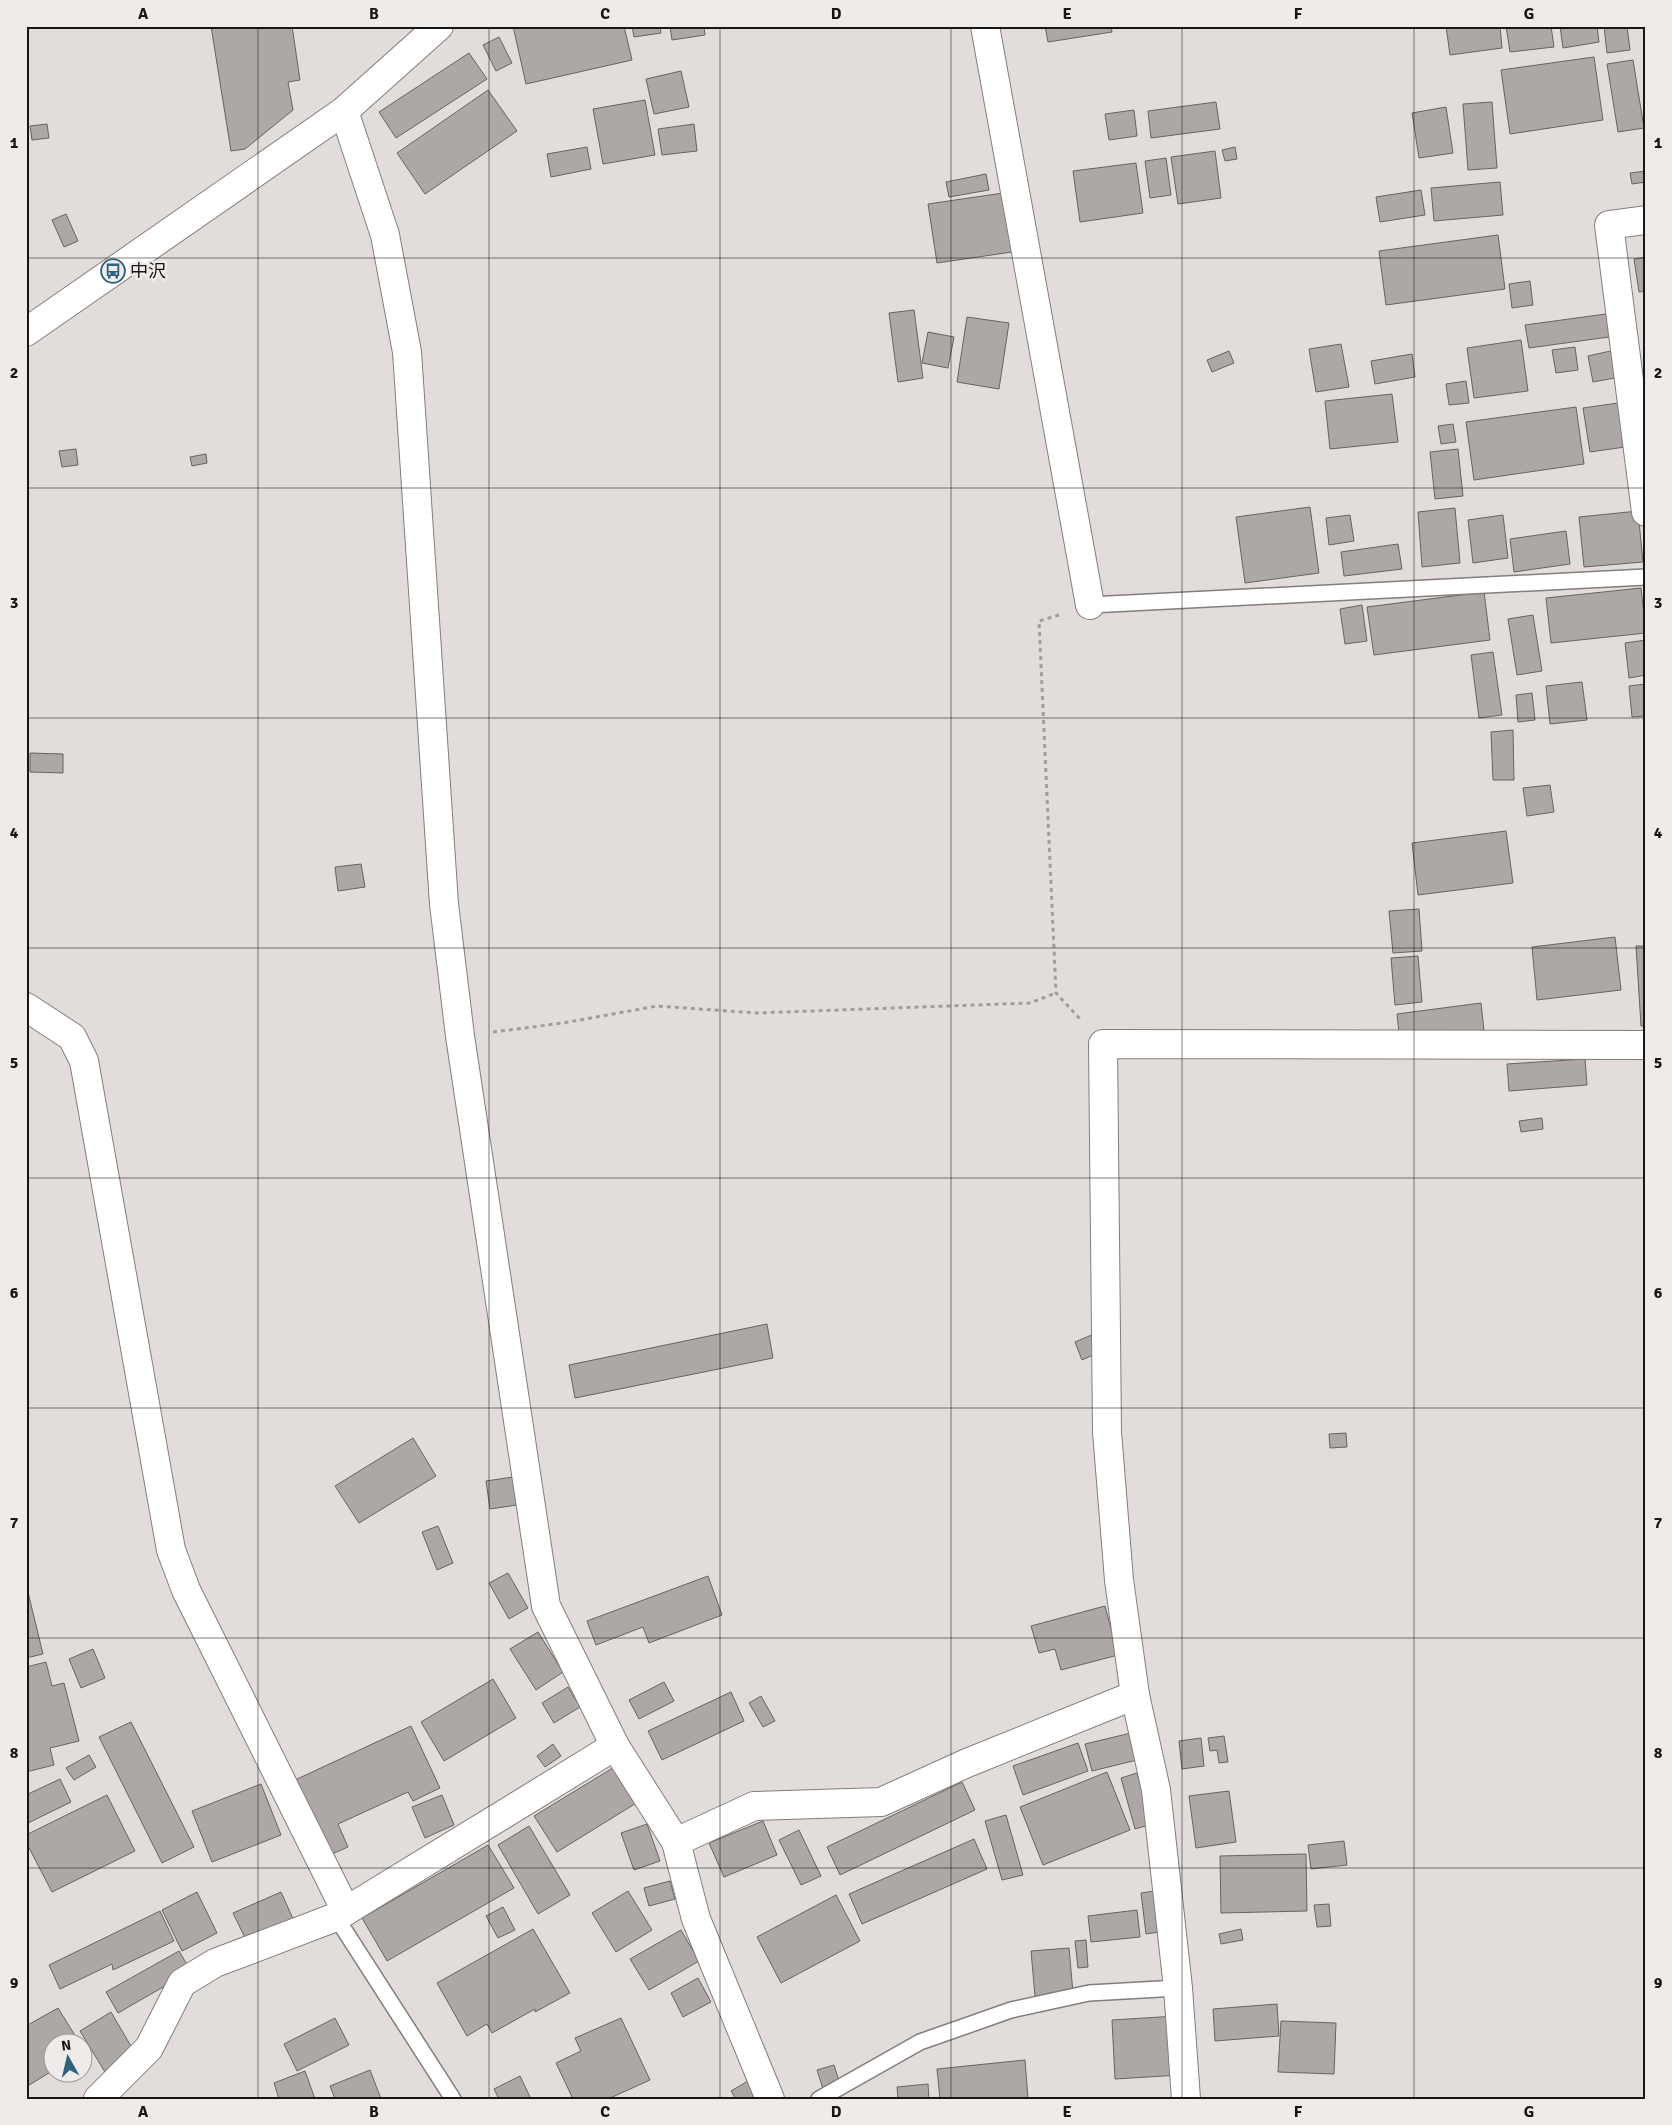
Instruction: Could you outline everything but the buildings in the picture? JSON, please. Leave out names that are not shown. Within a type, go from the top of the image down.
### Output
[{"type":"street","points":[[26,332],[344,110],[439,26]]},
{"type":"street","points":[[985,26],[1090,605]]},
{"type":"street","points":[[344,110],[385,235],[407,352],[444,904],[460,1036],[546,1606],[615,1746],[676,1842],[696,1919],[770,2099]]},
{"type":"street","points":[[1646,220],[1609,225],[1646,512]]},
{"type":"street","points":[[26,1007],[72,1037],[84,1061],[171,1550],[186,1590],[341,1914]]},
{"type":"street","points":[[1186,2099],[1178,1988],[1156,1790],[1135,1695],[1119,1580],[1107,1432],[1103,1044],[1646,1046]]},
{"type":"street","points":[[676,1842],[754,1806],[881,1802],[967,1763],[1135,1695]]},
{"type":"street","points":[[98,2099],[149,2048],[182,1983],[215,1963],[341,1914],[615,1746]]},
{"type":"lane","points":[[1090,605],[1646,577]]},
{"type":"lane","points":[[341,1914],[453,2099]]},
{"type":"lane","points":[[819,2099],[920,2042],[1011,2010],[1089,1993],[1178,1988]]},
{"type":"path","points":[[1090,605],[1039,621],[1056,993],[1103,1044]]},
{"type":"path","points":[[460,1036],[563,1023],[656,1006],[767,1012],[1030,1004],[1056,993]]},
{"type":"place","name":"中沢","points":[[113,271]]}]
